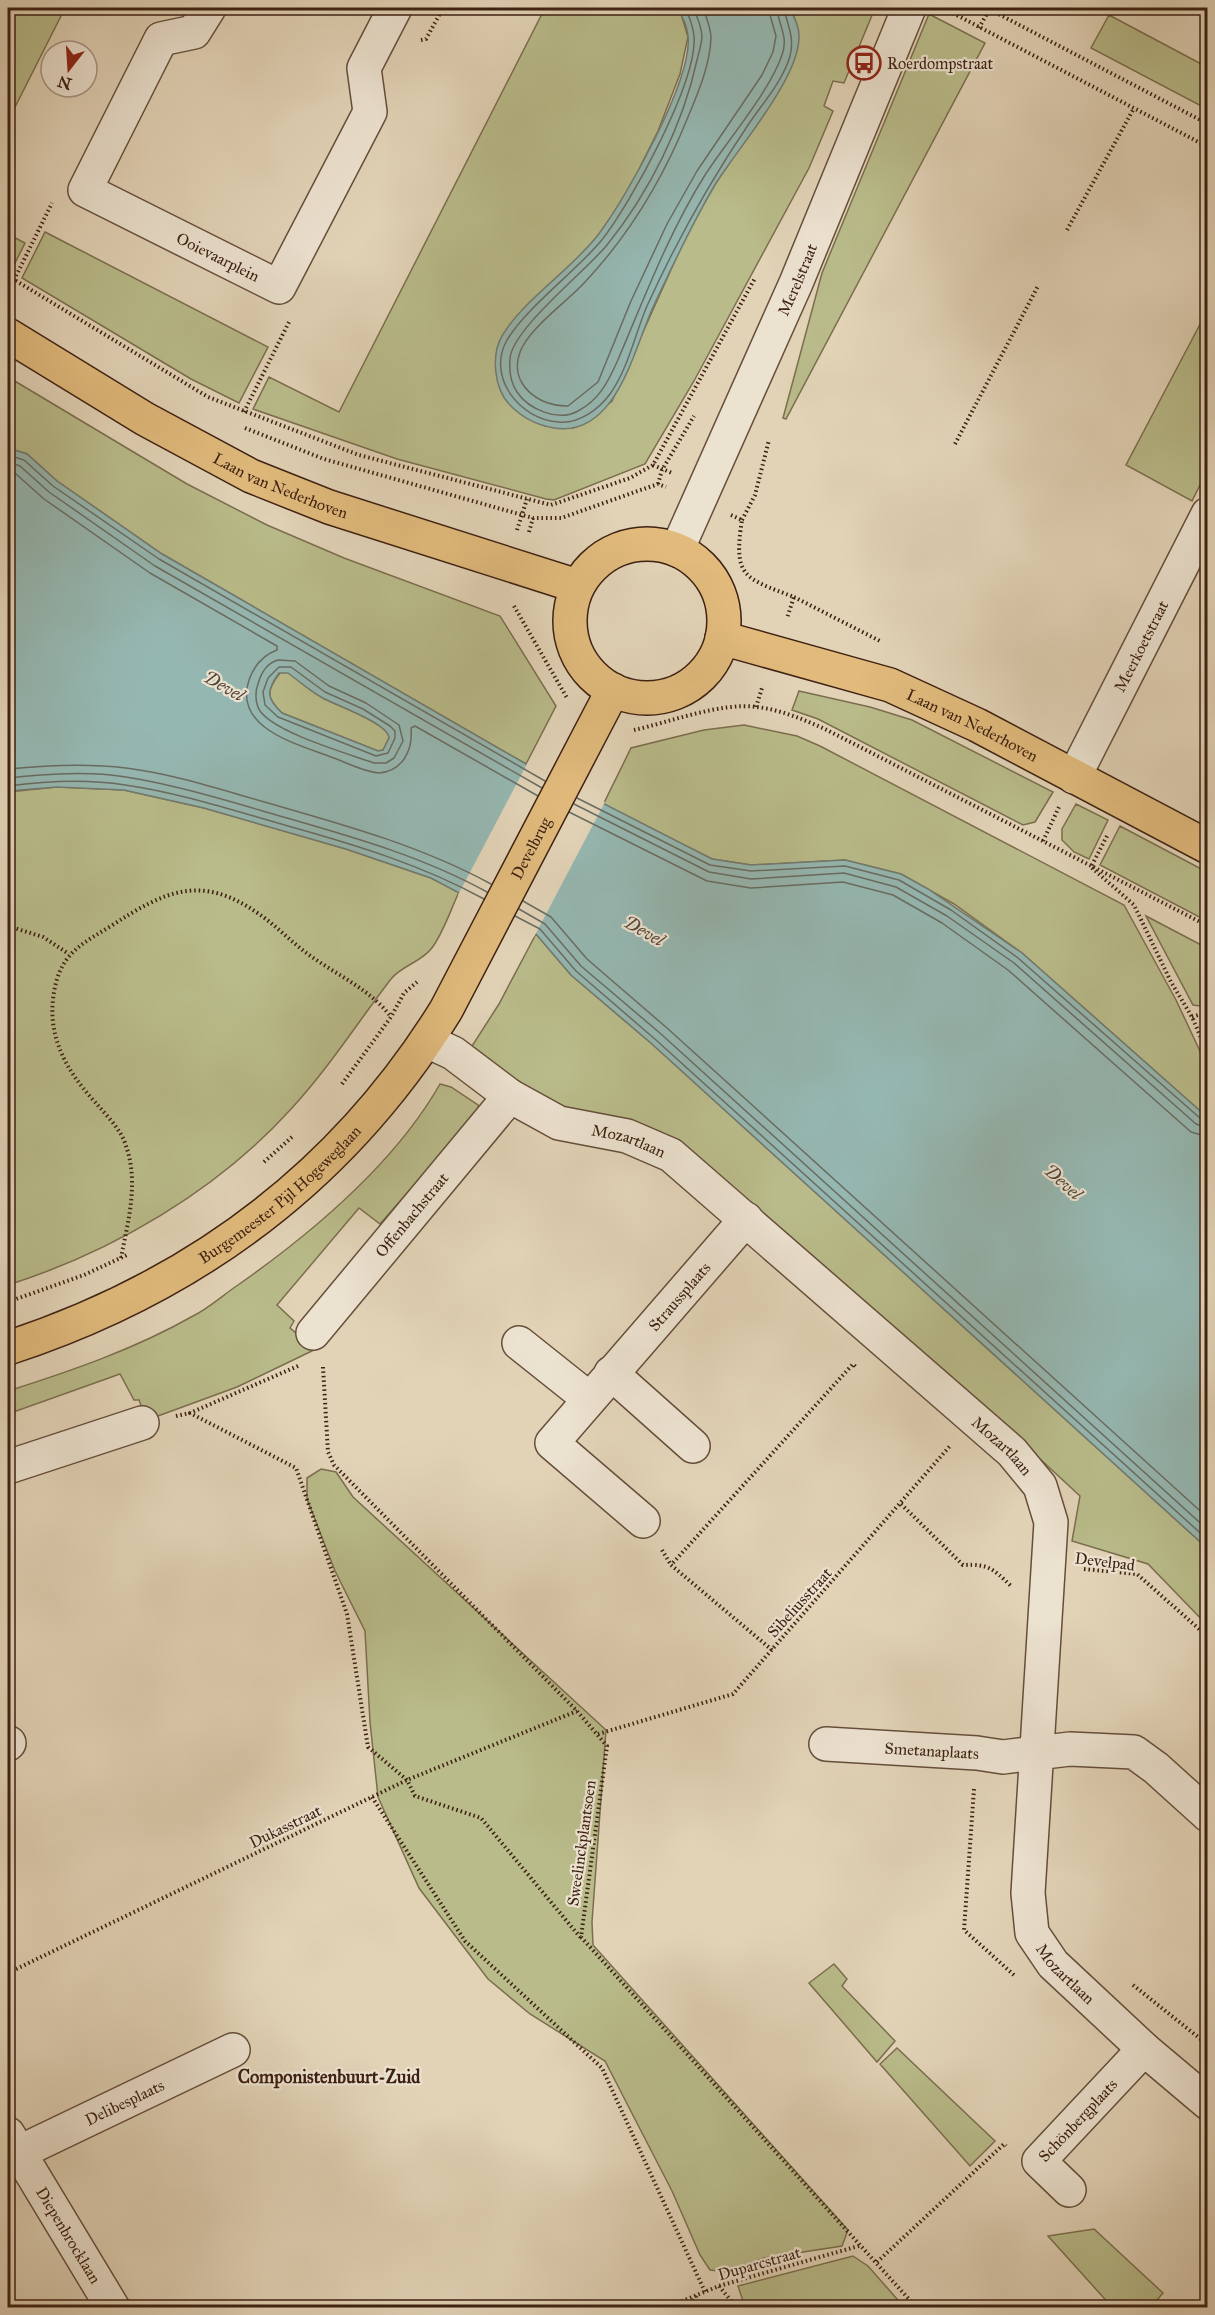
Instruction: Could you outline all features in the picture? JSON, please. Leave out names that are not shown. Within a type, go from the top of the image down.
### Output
[{"type":"main road","name":"Laan van Nederhoven","points":[[8,335],[145,419],[251,476],[329,507],[577,586]]},
{"type":"main road","points":[[648,544],[677,550],[702,567],[712,579],[723,607],[722,638],[710,666],[687,687],[658,697],[627,696],[612,690],[588,672],[573,646],[569,615],[577,586],[595,563],[620,548],[648,544]]},
{"type":"main road","name":"Laan van Nederhoven","points":[[722,638],[890,685],[977,725],[1208,848]]},
{"type":"main road","name":"Develbrug","points":[[478,951],[612,690]]},
{"type":"main road","name":"Burgemeester Pijl Hogeweglaan","points":[[8,1348],[48,1335],[154,1288],[188,1269],[240,1234],[297,1188],[341,1144],[389,1090],[427,1041],[478,951]]},
{"type":"street","name":"Ooievaarplein","points":[[209,8],[194,32],[161,39],[85,190],[279,287],[370,112],[364,68],[395,8]]},
{"type":"street","name":"Merelstraat","points":[[677,550],[921,8]]},
{"type":"street","name":"Meerkoetstraat","points":[[1074,777],[1208,513]]},
{"type":"street","name":"Mozartlaan","points":[[427,1041],[453,1053],[510,1096],[559,1123],[627,1136],[671,1155],[1012,1452],[1040,1486],[1051,1522],[1028,1893],[1032,1934],[1053,1964],[1144,2049],[1208,2103]]},
{"type":"street","name":"Offenbachstraat","points":[[313,1333],[510,1096]]},
{"type":"street","name":"Straussplaats","points":[[643,1521],[552,1443],[588,1398],[746,1219]]},
{"type":"street","points":[[519,1343],[588,1398]]},
{"type":"street","points":[[611,1373],[693,1446]]},
{"type":"street","points":[[8,1467],[142,1422]]},
{"type":"street","name":"Smetanaplaats","points":[[826,1744],[977,1753],[1003,1757],[1038,1751],[1070,1749],[1134,1752],[1156,1768],[1208,1815]]},
{"type":"street","name":"Schönbergplaats","points":[[1070,2190],[1039,2161],[1144,2049]]},
{"type":"street","name":"Delibesplaats","points":[[13,2143],[233,2050]]},
{"type":"street","name":"Diepenbrocklaan","points":[[13,2143],[113,2307]]},
{"type":"path","points":[[921,8],[945,9],[1208,147]]},
{"type":"path","points":[[979,28],[989,8],[1208,124]]},
{"type":"path","points":[[1067,230],[1134,108]]},
{"type":"path","points":[[8,276],[217,400],[359,454],[551,505],[630,478],[653,465],[758,272]]},
{"type":"path","points":[[955,444],[1038,286]]},
{"type":"path","points":[[234,423],[324,459],[532,518],[512,594],[514,605],[561,686],[568,706]]},
{"type":"path","points":[[623,733],[729,707],[756,707],[794,716],[828,730],[1208,926]]},
{"type":"path","points":[[1091,867],[1123,803]]},
{"type":"path","points":[[1091,867],[1134,905],[1208,1053]]},
{"type":"path","points":[[121,1258],[134,1184],[126,1143],[113,1123],[75,1081],[62,1058],[51,1023],[57,979],[69,954],[138,908],[170,892],[196,889],[226,895],[260,914],[288,940],[380,1002],[392,1017],[336,1092]]},
{"type":"path","points":[[8,926],[43,937],[69,954]]},
{"type":"path","points":[[1192,1017],[1208,1012]]},
{"type":"path","name":"Burgemeester Pijl Hogeweglaan","points":[[258,1167],[294,1136]]},
{"type":"path","points":[[8,1302],[84,1275],[132,1253]]},
{"type":"path","name":"Sweelinckplantsoen","points":[[313,1333],[323,1364],[328,1452],[334,1465],[577,1711],[607,1746],[580,1937]]},
{"type":"path","points":[[772,1650],[671,1565],[853,1364],[862,1372]]},
{"type":"path","points":[[299,1365],[190,1413],[296,1468],[347,1614],[368,1747],[407,1780],[415,1796],[481,1818],[580,1937],[917,2307]]},
{"type":"path","name":"Sibeliusstraat","points":[[598,1734],[733,1694],[974,1418]]},
{"type":"path","points":[[941,1440],[950,1447]]},
{"type":"path","name":"Develpad","points":[[901,1504],[963,1565],[983,1564],[992,1568],[1013,1589],[1049,1579],[1137,1574],[1208,1637]]},
{"type":"path","name":"Dukasstraat","points":[[8,1973],[407,1780],[577,1711]]},
{"type":"path","points":[[372,1797],[465,1941],[602,2068],[705,2292]]},
{"type":"path","points":[[1131,1984],[1208,2045]]},
{"type":"path","points":[[877,2262],[1005,2144],[1031,2172],[1039,2161]]},
{"type":"path","name":"Duparcstraat","points":[[665,2307],[719,2286],[862,2246]]},
{"type":"path","points":[[719,2286],[737,2307]]},
{"type":"path","points":[[688,2307],[698,2295]]},
{"type":"green space","points":[[9,8],[65,8],[49,39],[39,39],[39,60],[8,121]]},
{"type":"green space","points":[[545,8],[676,8],[681,14],[688,37],[680,74],[658,131],[623,200],[597,237],[497,349],[497,375],[545,426],[573,428],[586,423],[612,401],[687,234],[716,183],[781,87],[795,19],[789,8],[875,8],[844,83],[833,81],[824,106],[833,111],[809,168],[694,381],[645,464],[554,500],[546,499],[397,459],[253,409],[269,377],[339,412]]},
{"type":"green space","points":[[929,14],[985,43],[786,419],[783,418],[822,273]]},
{"type":"green space","points":[[1109,15],[1207,67],[1205,108],[1091,48]]},
{"type":"green space","points":[[45,232],[268,347],[239,403],[191,379],[22,278]]},
{"type":"green space","points":[[8,234],[25,243],[11,271],[8,269]]},
{"type":"green space","points":[[1207,311],[1207,471],[1192,501],[1126,465]]},
{"type":"green space","points":[[8,377],[187,484],[267,525],[344,558],[500,616],[556,706],[526,764],[162,554],[57,481],[27,454],[8,448]]},
{"type":"green space","points":[[288,672],[318,695],[381,727],[389,738],[383,750],[378,751],[282,713],[273,703],[270,690],[280,673]]},
{"type":"green space","points":[[799,691],[870,707],[912,720],[1053,792],[1035,822],[1023,825],[818,719],[792,710]]},
{"type":"green space","points":[[744,725],[797,736],[820,746],[1124,905],[1176,1000],[1207,1066],[1207,1117],[1022,953],[954,904],[901,874],[845,860],[751,865],[712,859],[603,805],[631,748],[704,730]]},
{"type":"green space","points":[[57,787],[124,790],[204,808],[346,849],[431,878],[459,892],[435,944],[422,957],[391,979],[305,1094],[262,1139],[196,1192],[161,1215],[86,1255],[8,1285],[8,792]]},
{"type":"green space","points":[[1076,804],[1108,820],[1089,859],[1074,852],[1062,840],[1062,829]]},
{"type":"green space","points":[[1120,826],[1207,872],[1207,921],[1100,865]]},
{"type":"green space","points":[[1146,916],[1207,948],[1207,1007],[1193,1005]]},
{"type":"green space","points":[[536,934],[571,975],[652,1044],[1207,1548],[1207,1625],[1148,1564],[1072,1541],[1080,1496],[984,1407],[628,1119],[565,1110],[538,1097],[472,1046],[499,1004]]},
{"type":"green space","points":[[440,1084],[451,1087],[478,1105],[479,1112],[380,1224],[359,1208],[277,1305],[294,1321],[290,1328],[316,1349],[237,1387],[147,1420],[139,1400],[134,1400],[120,1374],[8,1414],[8,1391],[102,1358],[171,1328],[205,1309],[266,1265],[323,1219],[376,1169],[400,1141]]},
{"type":"green space","points":[[321,1469],[336,1472],[353,1497],[606,1730],[592,1922],[593,1945],[848,2230],[842,2246],[764,2258],[728,2272],[710,2270],[700,2255],[672,2191],[605,2061],[530,2014],[488,1979],[419,1888],[378,1797],[370,1722],[365,1631],[335,1571],[307,1499],[307,1478]]},
{"type":"green space","points":[[834,1964],[847,1979],[842,1986],[895,2041],[877,2062],[809,1983]]},
{"type":"green space","points":[[897,2048],[995,2141],[970,2166],[880,2064]]},
{"type":"green space","points":[[1094,2229],[1163,2293],[1151,2307],[1112,2307],[1048,2236]]},
{"type":"green space","points":[[853,2256],[868,2266],[904,2307],[745,2307],[738,2286]]},
{"type":"water","points":[[676,8],[789,8],[798,29],[797,53],[779,91],[716,183],[699,213],[653,307],[630,366],[608,405],[593,419],[575,427],[554,428],[541,425],[519,413],[504,397],[497,380],[496,352],[502,336],[522,310],[598,235],[640,168],[669,109],[687,55],[688,36],[684,20]]},
{"type":"water","name":"Devel","points":[[8,448],[27,454],[57,481],[162,554],[526,764],[712,859],[751,865],[845,860],[901,874],[928,889],[1022,953],[1207,1117],[1207,1548],[652,1044],[571,975],[536,934],[431,878],[346,849],[204,808],[124,790],[57,787],[8,791]],"holes":[[[279,673],[288,673],[318,695],[380,726],[387,732],[389,738],[383,750],[378,751],[282,713],[273,703],[270,690]]]},
{"type":"pier","points":[[528,762],[605,802],[534,937],[458,895]]},
{"type":"place","name":"Roerdompstraat","points":[[864,63]]},
{"type":"district","name":"Componistenbuurt-Zuid","points":[[329,2077]]}]
